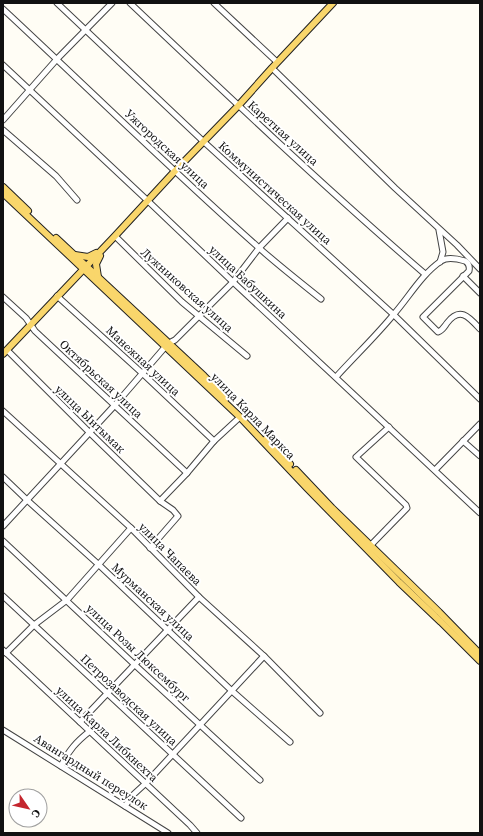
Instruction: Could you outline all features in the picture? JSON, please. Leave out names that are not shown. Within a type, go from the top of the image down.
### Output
[{"type":"main road","points":[[4,352],[238,106],[333,3]]},
{"type":"main road","name":"улица Карла Маркса","points":[[3,187],[74,254],[85,268],[98,277],[167,344],[240,417],[306,488],[480,654]]},
{"type":"main road","name":"улица Карла Маркса","points":[[3,194],[242,414],[480,661]]},
{"type":"main road","points":[[74,254],[88,257],[104,247]]},
{"type":"main road","points":[[98,277],[96,264],[104,247]]},
{"type":"street","name":"Коммунистическая улица","points":[[56,3],[204,142],[394,315],[480,399]]},
{"type":"street","points":[[3,120],[57,59],[112,3]]},
{"type":"street","name":"Каретная улица","points":[[130,3],[238,106],[375,231],[425,274]]},
{"type":"street","points":[[214,3],[277,62]]},
{"type":"street","name":"Ужгородская улица","points":[[3,9],[259,248],[321,300]]},
{"type":"street","name":"улица Бабушкина","points":[[3,65],[480,512]]},
{"type":"street","points":[[272,68],[395,188],[456,245],[470,262],[480,270]]},
{"type":"street","points":[[3,130],[56,176],[77,200]]},
{"type":"street","points":[[3,526],[115,405],[167,344],[175,340],[233,282],[259,248],[288,218]]},
{"type":"street","points":[[438,229],[443,252],[440,262]]},
{"type":"street","name":"Лужниковская улица","points":[[115,236],[182,302],[247,356]]},
{"type":"street","points":[[336,377],[394,315],[425,274],[440,262],[447,259],[470,262]]},
{"type":"street","points":[[470,262],[469,271],[423,317],[438,332],[457,315],[464,314],[480,328]]},
{"type":"street","points":[[464,276],[480,293]]},
{"type":"street","name":"Манежная улица","points":[[57,296],[214,441]]},
{"type":"street","name":"Октябрьская улица","points":[[3,297],[26,318],[36,331],[187,473]]},
{"type":"street","points":[[475,324],[480,320]]},
{"type":"street","name":"улица Ынтымак","points":[[4,352],[160,501],[173,510],[178,516],[150,548]]},
{"type":"street","name":"улица Чапаева","points":[[3,411],[131,528],[199,597],[264,656],[320,713]]},
{"type":"street","points":[[160,501],[187,473],[214,441],[240,417]]},
{"type":"street","points":[[435,470],[480,424]]},
{"type":"street","points":[[369,547],[407,508],[356,457],[389,427]]},
{"type":"street","points":[[463,441],[480,456]]},
{"type":"street","name":"Мурманская улица","points":[[3,477],[98,564],[232,691],[290,742]]},
{"type":"street","points":[[5,651],[34,625],[67,600],[131,528]]},
{"type":"street","name":"улица Розы Люксембург","points":[[3,541],[260,780]]},
{"type":"street","name":"Петрозаводская улица","points":[[3,596],[242,818]]},
{"type":"street","points":[[80,722],[199,597]]},
{"type":"street","name":"улица Карла Либкнехта","points":[[5,651],[146,783],[197,833]]},
{"type":"street","points":[[125,806],[134,794],[264,656]]},
{"type":"street","name":"Авангардный переулок","points":[[3,730],[168,833]]},
{"type":"street","points":[[61,766],[72,748],[90,731]]}]
